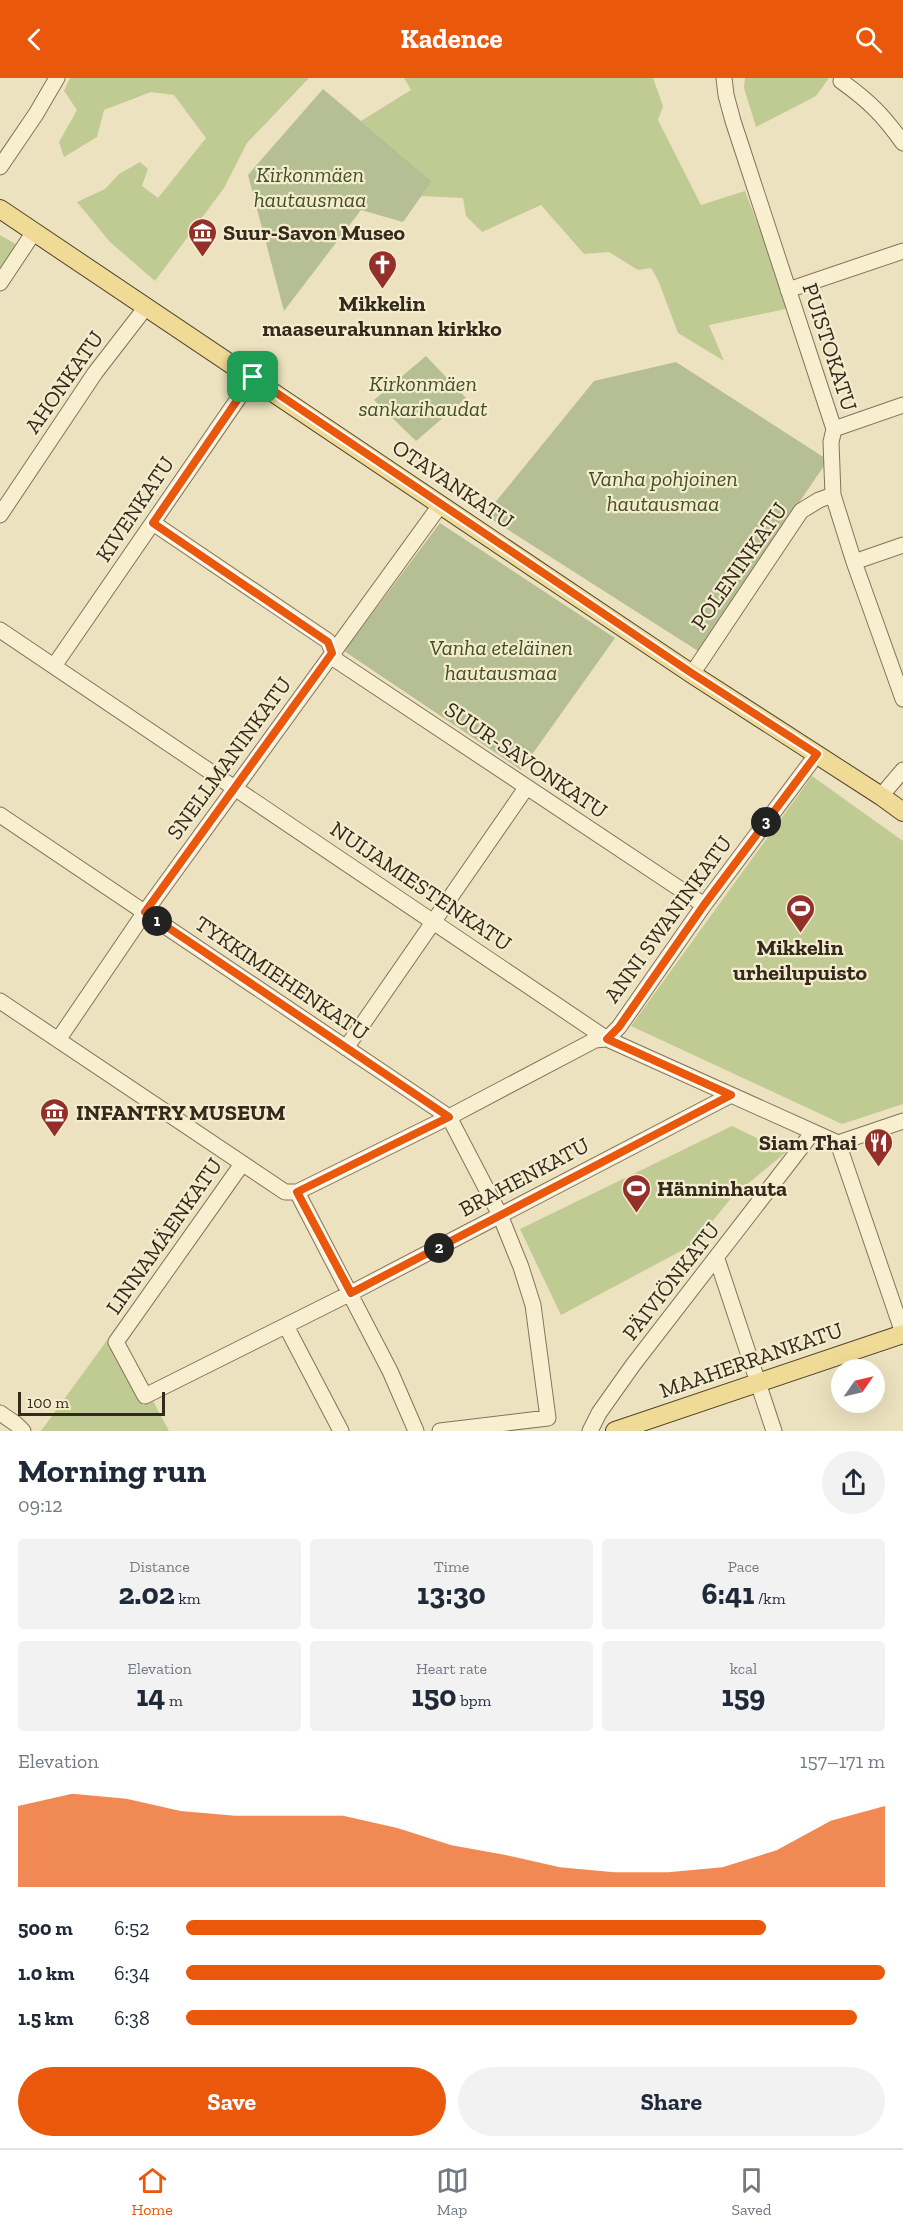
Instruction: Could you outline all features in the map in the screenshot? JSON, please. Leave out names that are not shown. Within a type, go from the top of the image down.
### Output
[{"type":"main road","name":"OTAVANKATU","points":[[0,209],[253,377],[436,509],[693,674],[812,760],[881,796],[903,812]]},
{"type":"main road","name":"MAAHERRANKATU","points":[[615,1431],[903,1334]]},
{"type":"street","points":[[0,167],[57,78]]},
{"type":"street","name":"PUISTOKATU","points":[[724,78],[733,121],[834,429],[831,442],[833,495],[854,562],[903,699]]},
{"type":"street","points":[[841,81],[870,102],[886,119],[903,143]]},
{"type":"street","points":[[0,283],[34,232]]},
{"type":"street","points":[[788,290],[903,251]]},
{"type":"street","name":"AHONKATU","points":[[0,515],[95,373],[146,307]]},
{"type":"street","name":"KIVENKATU","points":[[54,666],[253,377]]},
{"type":"street","points":[[834,429],[903,405]]},
{"type":"street","name":"POLENINKATU","points":[[693,674],[801,511],[833,495]]},
{"type":"street","name":"SNELLMANINKATU","points":[[61,1035],[145,912],[436,509]]},
{"type":"street","name":"SUUR-SAVONKATU","points":[[153,523],[328,642],[336,660],[704,905]]},
{"type":"street","points":[[854,562],[903,545]]},
{"type":"street","name":"NUIJAMIESTENKATU","points":[[0,630],[607,1039],[838,1143]]},
{"type":"street","name":"ANNI SWANINKATU","points":[[607,1039],[619,1027],[704,905],[812,760]]},
{"type":"street","points":[[881,796],[903,770]]},
{"type":"street","points":[[346,1048],[526,788]]},
{"type":"street","name":"TYKKIMIEHENKATU","points":[[0,815],[449,1117]]},
{"type":"street","points":[[0,1001],[61,1035],[285,1192],[297,1192],[449,1117],[595,1040],[607,1039]]},
{"type":"street","name":"BRAHENKATU","points":[[145,1396],[351,1293],[731,1095]]},
{"type":"street","points":[[440,1431],[548,1418],[533,1305],[521,1267],[500,1215],[449,1117]]},
{"type":"street","points":[[903,1121],[838,1143],[903,1334]]},
{"type":"street","name":"PÄIVIÖNKATU","points":[[590,1431],[599,1413],[633,1365],[813,1132]]},
{"type":"street","name":"LINNAMÄENKATU","points":[[145,1396],[116,1342],[242,1164]]},
{"type":"street","points":[[297,1192],[390,1371],[416,1431]]},
{"type":"street","points":[[717,1259],[774,1431]]},
{"type":"street","points":[[286,1326],[341,1431]]},
{"type":"street","points":[[0,1413],[23,1431]]},
{"type":"green space","points":[[70,78],[309,78],[247,143],[224,188],[155,281],[110,242],[77,202],[105,189],[119,174],[140,162],[148,169],[142,186],[158,198],[206,138],[174,95],[151,92],[104,110],[97,137],[64,157],[59,142],[77,110],[64,91]]},
{"type":"green space","points":[[404,78],[653,78],[663,106],[658,120],[701,205],[745,191],[790,308],[709,325],[724,361],[678,333],[658,280],[651,268],[638,270],[609,252],[584,254],[541,205],[482,232],[466,216],[463,198],[421,196],[432,181],[361,121],[411,90]]},
{"type":"green space","points":[[745,78],[829,78],[816,96],[756,127],[744,88]]},
{"type":"green space","name":"Kirkonmäen hautausmaa","points":[[323,89],[432,181],[403,222],[361,210],[284,311],[248,175]]},
{"type":"green space","points":[[0,235],[19,246],[0,274]]},
{"type":"green space","name":"Kirkonmäen sankarihaudat","points":[[426,356],[466,398],[416,441],[374,400]]},
{"type":"green space","name":"Vanha pohjoinen hautausmaa","points":[[676,362],[828,460],[698,651],[485,515],[594,381]]},
{"type":"green space","name":"Vanha eteläinen hautausmaa","points":[[440,523],[615,638],[521,770],[344,651]]},
{"type":"green space","name":"Mikkelin urheilupuisto","points":[[812,776],[903,841],[903,1104],[842,1124],[631,1026]]},
{"type":"green space","name":"Hänninhauta","points":[[732,1126],[786,1152],[732,1197],[694,1244],[561,1315],[520,1229]]},
{"type":"green space","points":[[108,1339],[143,1405],[153,1401],[169,1431],[41,1431]]},
{"type":"place","name":"Suur-Savon Museo","points":[[202,258]]},
{"type":"place","name":"Mikkelin maaseurakunnan kirkko","points":[[382,290]]},
{"type":"place","name":"Mikkelin urheilupuisto","points":[[800,934]]},
{"type":"place","name":"INFANTRY MUSEUM","points":[[55,1138]]},
{"type":"place","name":"Siam Thai","points":[[878,1168]]},
{"type":"place","name":"Hänninhauta","points":[[636,1214]]},
{"type":"route","points":[[253,377],[693,674],[817,754],[704,905],[619,1027],[607,1039],[731,1095],[351,1293],[297,1192],[449,1117],[145,912],[332,653],[328,642],[153,523],[253,377]]}]
